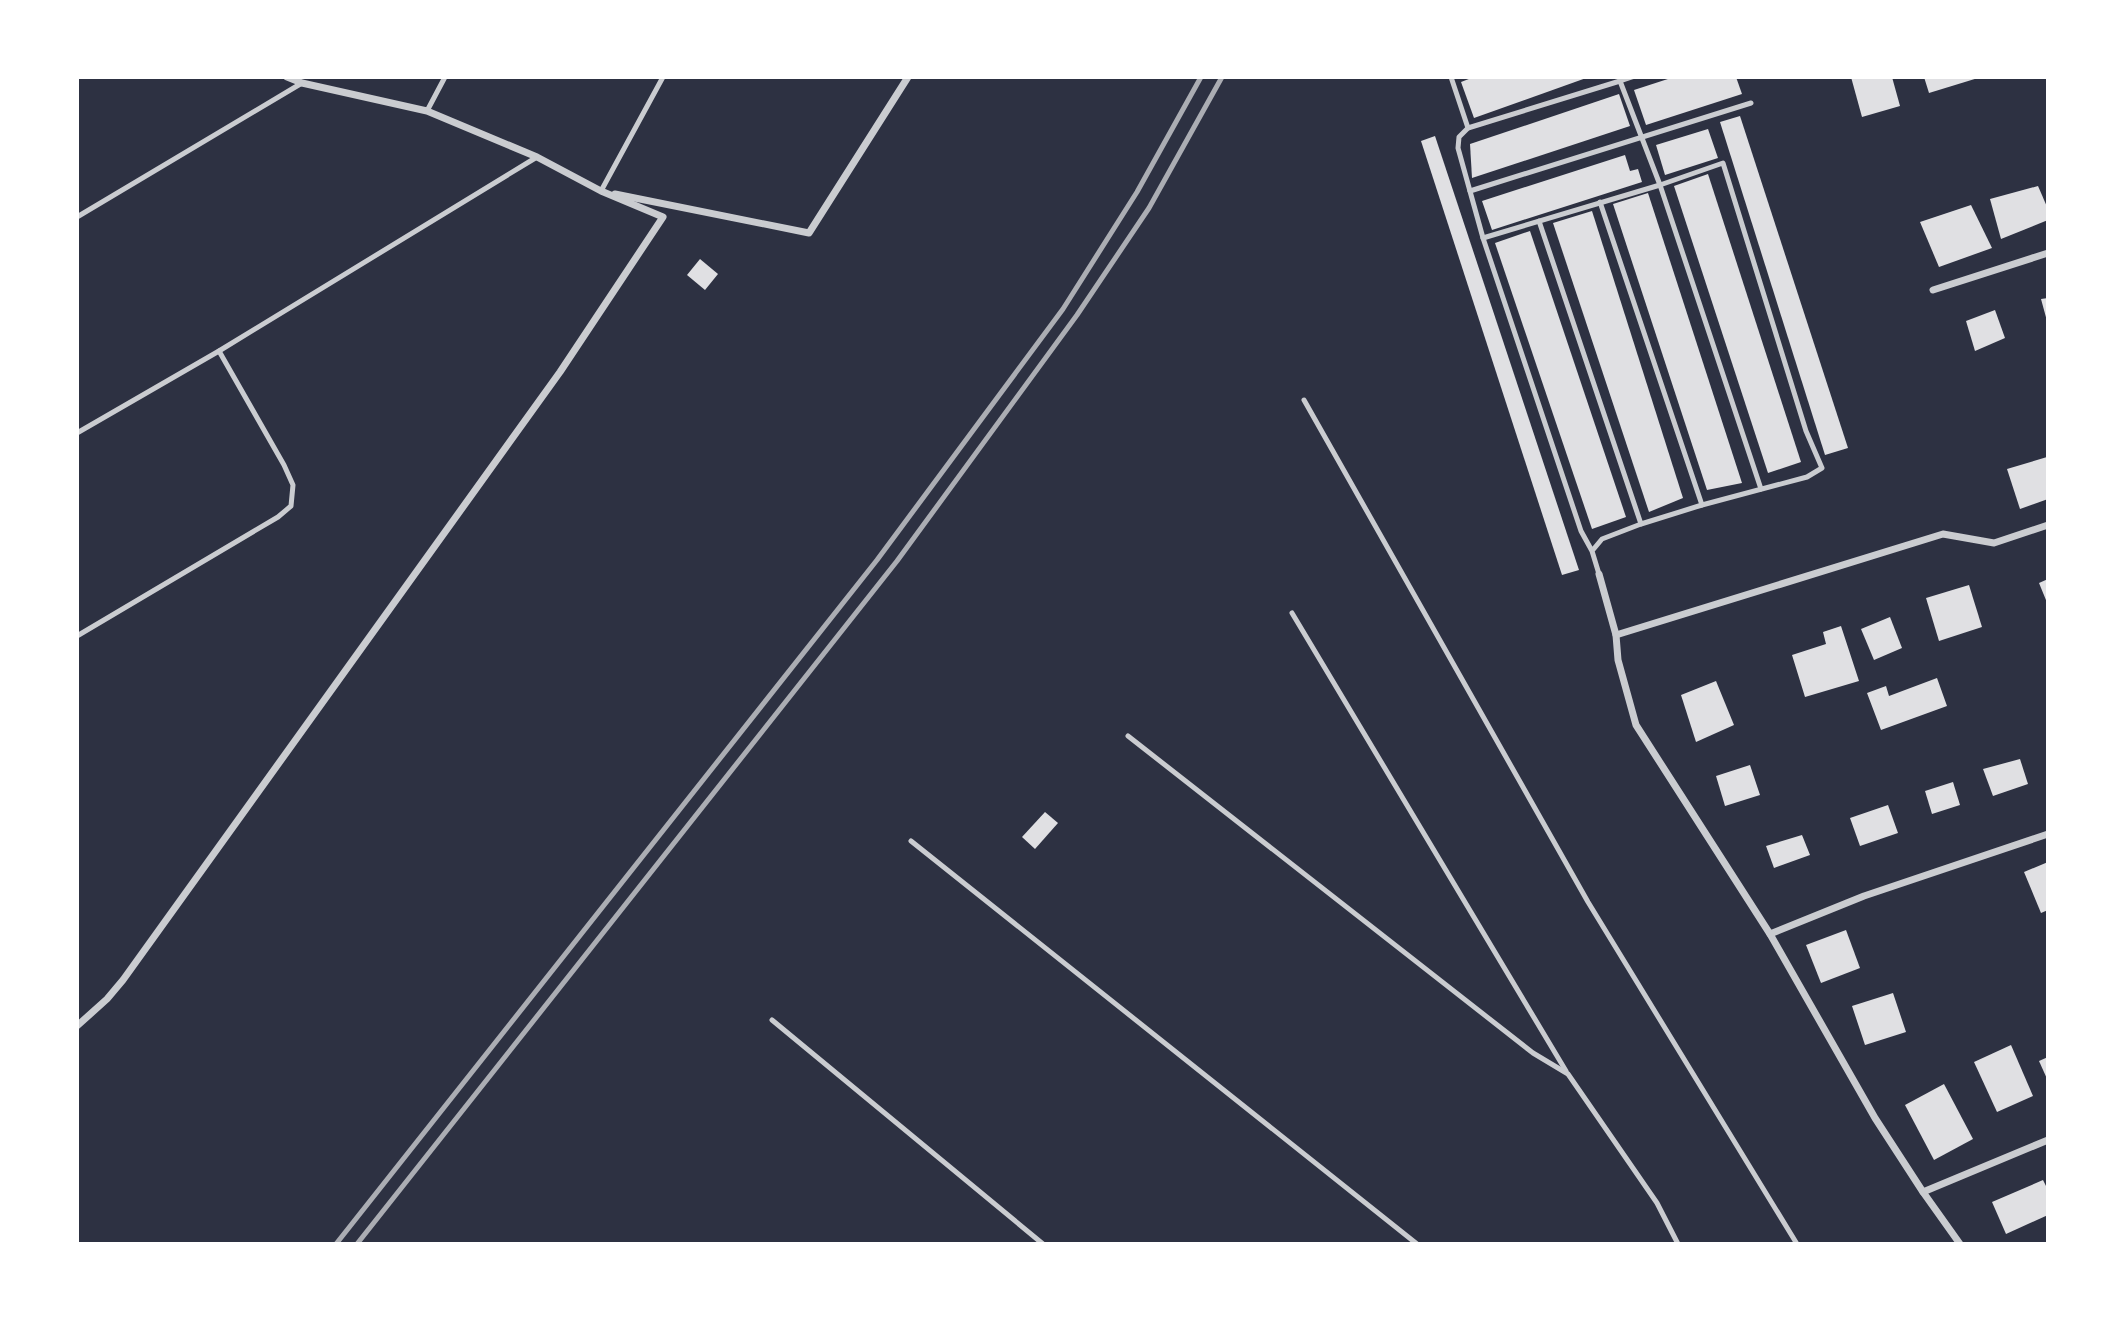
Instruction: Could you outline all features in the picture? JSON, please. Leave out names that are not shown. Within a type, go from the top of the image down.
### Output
[{"type":"street","points":[[77,1026],[107,999],[123,980],[560,372],[663,218],[601,191],[537,157],[427,111],[286,77]]},
{"type":"street","points":[[601,191],[809,233],[908,77]]},
{"type":"street","points":[[1933,290],[2048,253]]},
{"type":"street","points":[[1616,635],[1943,534],[1994,543],[2048,525]]},
{"type":"street","points":[[1599,574],[1636,726],[1769,934],[1875,1118],[1960,1244]]},
{"type":"street","points":[[1769,934],[1864,896],[2048,834]]},
{"type":"street","points":[[1923,1192],[2048,1140]]},
{"type":"lane","points":[[427,111],[445,77]]},
{"type":"lane","points":[[601,191],[663,77]]},
{"type":"lane","points":[[1451,77],[1468,128]]},
{"type":"lane","points":[[1599,574],[1577,519],[1483,238],[1457,142],[1468,128],[1632,77]]},
{"type":"lane","points":[[1620,81],[1640,139],[1660,185],[1761,489]]},
{"type":"lane","points":[[77,217],[302,83]]},
{"type":"lane","points":[[1470,191],[1751,103]]},
{"type":"lane","points":[[77,433],[219,351],[537,157]]},
{"type":"lane","points":[[1483,238],[1660,185],[1723,163],[1806,431],[1822,468],[1807,477],[1642,524],[1602,539],[1592,551]]},
{"type":"lane","points":[[1600,202],[1702,505]]},
{"type":"lane","points":[[1539,221],[1642,524]]},
{"type":"lane","points":[[77,636],[278,517],[291,506],[293,488],[284,465],[219,351]]},
{"type":"lane","points":[[1304,400],[1588,902],[1797,1244]]},
{"type":"lane","points":[[1292,613],[1568,1074],[1657,1203],[1678,1244]]},
{"type":"lane","points":[[1128,736],[1532,1052],[1568,1074]]},
{"type":"lane","points":[[911,841],[1417,1244]]},
{"type":"lane","points":[[772,1020],[1043,1244]]},
{"type":"building","points":[[1474,77],[1589,77],[1474,118],[1461,82]]},
{"type":"building","points":[[1674,77],[1736,77],[1742,94],[1646,125],[1634,90]]},
{"type":"building","points":[[1851,77],[1892,77],[1900,106],[1862,117]]},
{"type":"building","points":[[1924,77],[1978,77],[1978,78],[1929,93]]},
{"type":"building","points":[[1619,94],[1630,126],[1472,178],[1470,144]]},
{"type":"building","points":[[1740,116],[1848,448],[1825,455],[1720,122]]},
{"type":"building","points":[[1708,129],[1718,158],[1665,175],[1656,145]]},
{"type":"building","points":[[1435,136],[1579,570],[1562,575],[1421,141]]},
{"type":"building","points":[[1625,155],[1630,171],[1638,169],[1642,182],[1492,230],[1482,201]]},
{"type":"building","points":[[1708,174],[1801,462],[1768,473],[1674,186]]},
{"type":"building","points":[[2038,186],[2048,209],[2048,220],[2001,239],[1990,199]]},
{"type":"building","points":[[1648,193],[1742,483],[1707,490],[1613,204]]},
{"type":"building","points":[[1971,205],[1992,248],[1939,267],[1920,222]]},
{"type":"building","points":[[1592,211],[1683,498],[1649,512],[1553,223]]},
{"type":"building","points":[[1530,231],[1626,517],[1592,529],[1495,243]]},
{"type":"building","points":[[700,259],[718,274],[705,290],[687,275]]},
{"type":"building","points":[[2048,298],[2048,321],[2047,321],[2041,299]]},
{"type":"building","points":[[1995,310],[2005,338],[1975,351],[1966,321]]},
{"type":"building","points":[[2047,457],[2048,499],[2020,509],[2007,469]]},
{"type":"building","points":[[2048,579],[2048,605],[2039,583]]},
{"type":"building","points":[[1969,585],[1982,627],[1939,641],[1926,598]]},
{"type":"building","points":[[1890,617],[1902,648],[1874,660],[1861,629]]},
{"type":"building","points":[[1841,626],[1859,681],[1805,697],[1792,655],[1826,644],[1823,632]]},
{"type":"building","points":[[1937,678],[1947,706],[1881,730],[1867,693],[1886,686],[1889,696]]},
{"type":"building","points":[[1716,681],[1734,725],[1696,742],[1681,695]]},
{"type":"building","points":[[2020,759],[2028,784],[1993,796],[1983,769]]},
{"type":"building","points":[[1750,765],[1760,795],[1725,806],[1716,776]]},
{"type":"building","points":[[1953,782],[1960,805],[1932,814],[1925,791]]},
{"type":"building","points":[[1888,805],[1898,833],[1860,846],[1850,818]]},
{"type":"building","points":[[1045,812],[1058,823],[1035,849],[1022,837]]},
{"type":"building","points":[[1802,835],[1810,855],[1774,868],[1766,846]]},
{"type":"building","points":[[2048,862],[2048,910],[2041,913],[2024,872]]},
{"type":"building","points":[[1846,930],[1860,968],[1821,983],[1806,945]]},
{"type":"building","points":[[1893,993],[1906,1032],[1865,1045],[1852,1006]]},
{"type":"building","points":[[2011,1045],[2033,1096],[1997,1112],[1974,1062]]},
{"type":"building","points":[[2048,1057],[2048,1081],[2039,1061]]},
{"type":"building","points":[[1944,1084],[1973,1139],[1934,1160],[1905,1105]]},
{"type":"building","points":[[2043,1180],[2048,1190],[2048,1215],[2006,1234],[1992,1202]]},
{"type":"railway","points":[[336,1244],[877,560],[1063,309],[1137,192],[1201,77]]},
{"type":"railway","points":[[357,1244],[897,561],[1077,315],[1149,208],[1222,77]]}]
